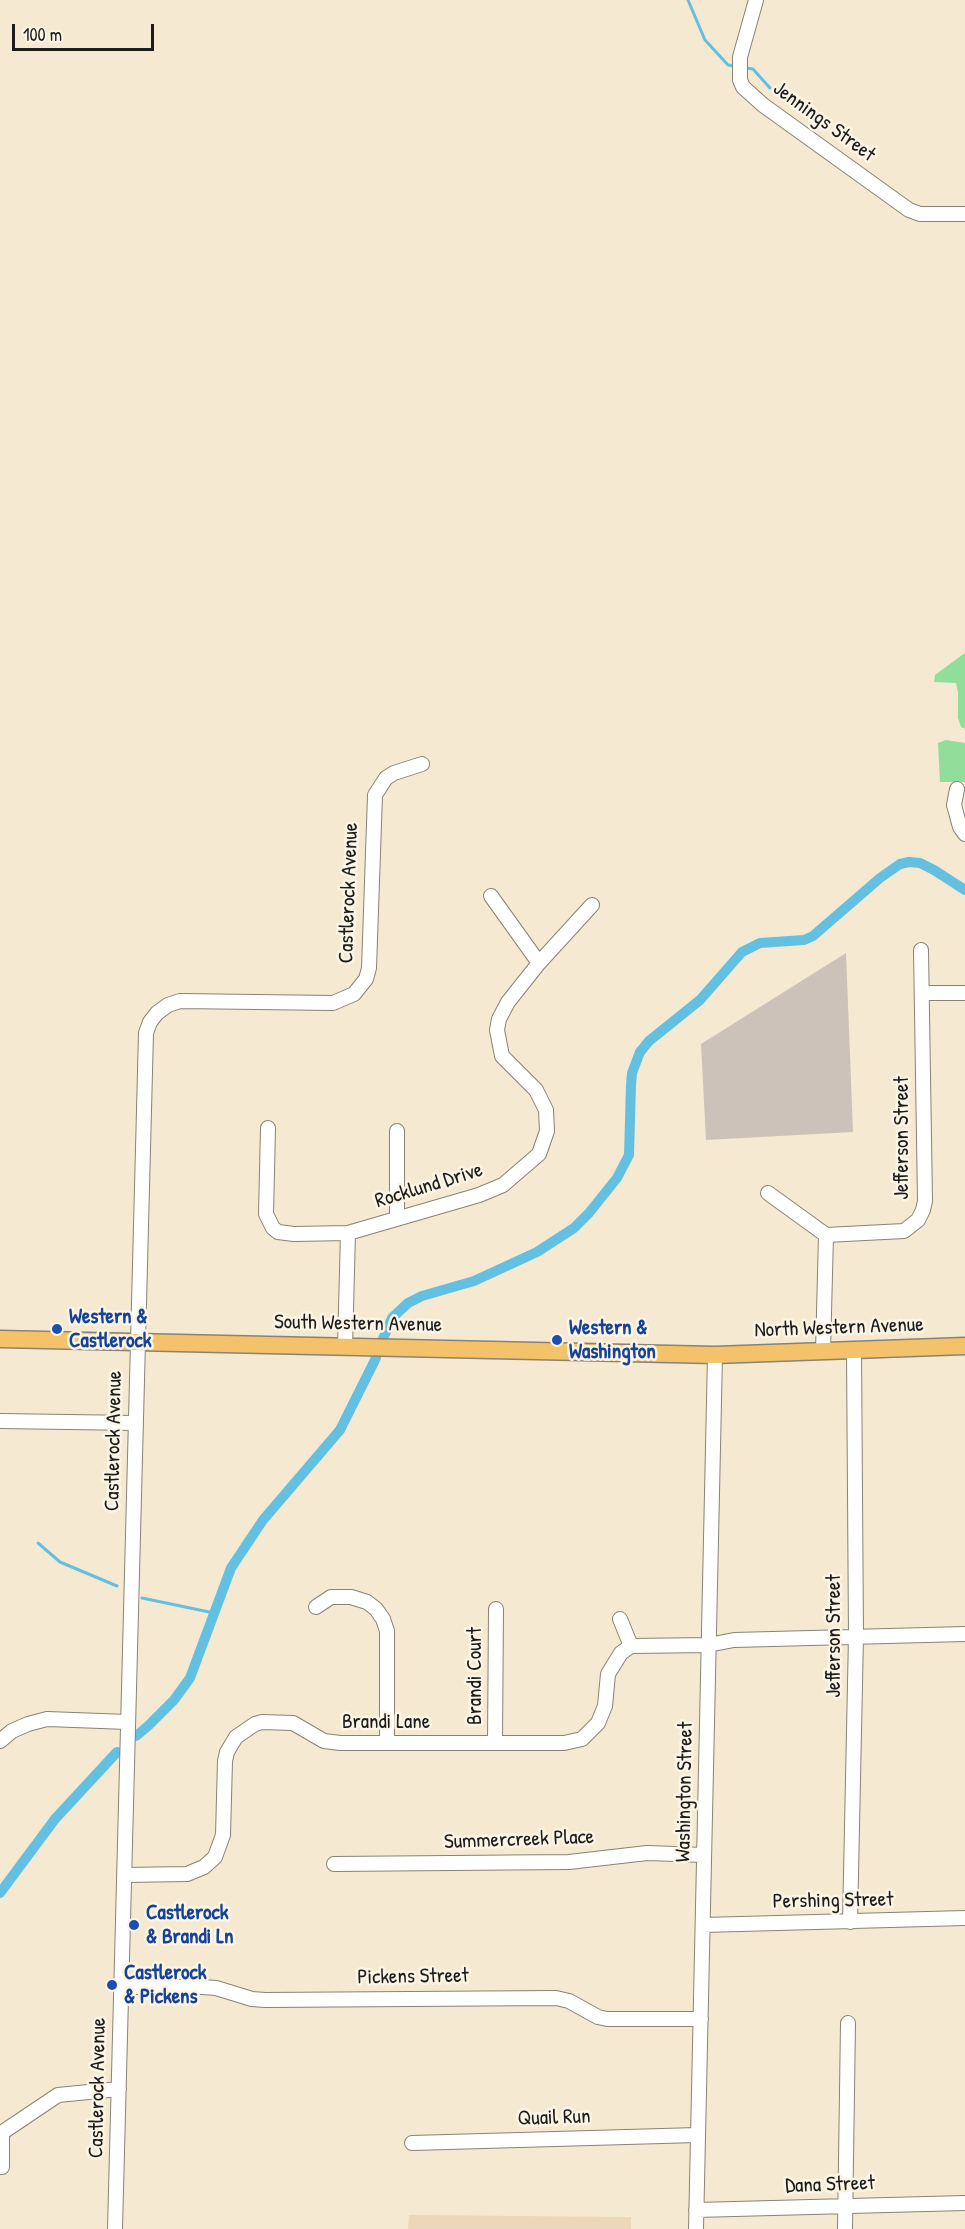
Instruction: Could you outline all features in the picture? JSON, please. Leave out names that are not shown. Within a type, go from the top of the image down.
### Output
[{"type":"main road","name":"South Western Avenue","points":[[0,1339],[715,1355]]},
{"type":"main road","name":"North Western Avenue","points":[[715,1355],[965,1346]]},
{"type":"street","name":"Jennings Street","points":[[756,0],[740,57],[741,84],[747,92],[913,212],[965,214]]},
{"type":"street","name":"Castlerock Avenue","points":[[115,2229],[146,1033],[150,1022],[158,1012],[180,1001],[333,1003],[354,994],[366,979],[369,969],[375,795],[386,778],[393,773],[422,764]]},
{"type":"street","points":[[957,789],[954,805],[960,827],[965,834]]},
{"type":"street","points":[[490,896],[539,963]]},
{"type":"street","name":"Rocklund Drive","points":[[268,1128],[266,1214],[273,1228],[278,1232],[348,1233],[479,1195],[502,1185],[539,1154],[548,1121],[543,1100],[536,1090],[502,1056],[497,1030],[499,1019],[503,1010],[539,963],[592,905]]},
{"type":"street","name":"Jefferson Street","points":[[826,1235],[904,1231],[918,1220],[923,1210],[925,1201],[921,950]]},
{"type":"street","points":[[922,993],[965,993]]},
{"type":"street","points":[[397,1131],[397,1218]]},
{"type":"street","points":[[768,1193],[826,1235],[823,1352]]},
{"type":"street","points":[[345,1347],[348,1233]]},
{"type":"street","name":"Jefferson Street","points":[[850,1922],[856,1636],[854,1350]]},
{"type":"street","name":"Washington Street","points":[[696,2229],[715,1355]]},
{"type":"street","points":[[0,1421],[135,1424]]},
{"type":"street","points":[[316,1607],[331,1597],[351,1597],[367,1602],[383,1619],[387,1631],[387,1743]]},
{"type":"street","name":"Brandi Court","points":[[495,1742],[496,1609]]},
{"type":"street","points":[[620,1619],[632,1646],[708,1645],[734,1640],[965,1634]]},
{"type":"street","name":"Brandi Lane","points":[[124,1875],[188,1874],[204,1867],[215,1857],[223,1836],[227,1752],[236,1737],[248,1727],[262,1722],[285,1722],[298,1725],[328,1742],[564,1743],[578,1741],[586,1737],[601,1718],[606,1701],[606,1680],[611,1668],[621,1653],[632,1646]]},
{"type":"street","points":[[0,1741],[12,1731],[47,1719],[128,1722]]},
{"type":"street","name":"Summercreek Place","points":[[333,1864],[569,1862],[647,1853],[705,1855]]},
{"type":"street","name":"Pershing Street","points":[[703,1925],[965,1918]]},
{"type":"street","name":"Pickens Street","points":[[121,1987],[216,1988],[252,1999],[265,2000],[548,1997],[569,2001],[598,2017],[607,2019],[701,2019]]},
{"type":"street","points":[[845,2229],[848,2023]]},
{"type":"street","points":[[0,2167],[2,2167],[1,2133],[58,2095],[119,2089]]},
{"type":"street","name":"Quail Run","points":[[412,2143],[698,2135]]},
{"type":"street","name":"Dana Street","points":[[696,2210],[965,2203]]},
{"type":"shaded area","points":[[846,953],[853,1132],[706,1140],[701,1044]]},
{"type":"shaded area","points":[[409,2215],[631,2217],[631,2229],[408,2229]]},
{"type":"green space","points":[[965,653],[965,729],[961,727],[958,718],[956,683],[934,682],[935,675]]},
{"type":"green space","points":[[946,740],[965,743],[965,782],[940,782],[938,743]]},
{"type":"waterway","points":[[688,0],[705,40],[728,65],[734,66]]},
{"type":"waterway","points":[[746,68],[753,69],[770,88]]},
{"type":"waterway","points":[[382,1341],[392,1318],[408,1303],[422,1296],[474,1281],[537,1252],[574,1228],[589,1213],[617,1178],[629,1155],[632,1073],[640,1052],[649,1041],[700,1000],[742,952],[760,943],[804,940],[813,936],[880,878],[900,864],[920,863],[965,890]]},
{"type":"waterway","points":[[136,1736],[174,1700],[190,1678],[231,1568],[263,1520],[340,1430],[376,1358]]},
{"type":"waterway","points":[[38,1543],[60,1562],[117,1586]]},
{"type":"waterway","points":[[142,1598],[214,1613]]},
{"type":"waterway","points":[[0,1893],[55,1819],[117,1752]]},
{"type":"place","name":"Western & Castlerock","points":[[57,1329]]},
{"type":"place","name":"Western & Washington","points":[[557,1340]]},
{"type":"place","name":"Castlerock & Brandi Ln","points":[[134,1925]]},
{"type":"place","name":"Castlerock & Pickens","points":[[112,1985]]}]
